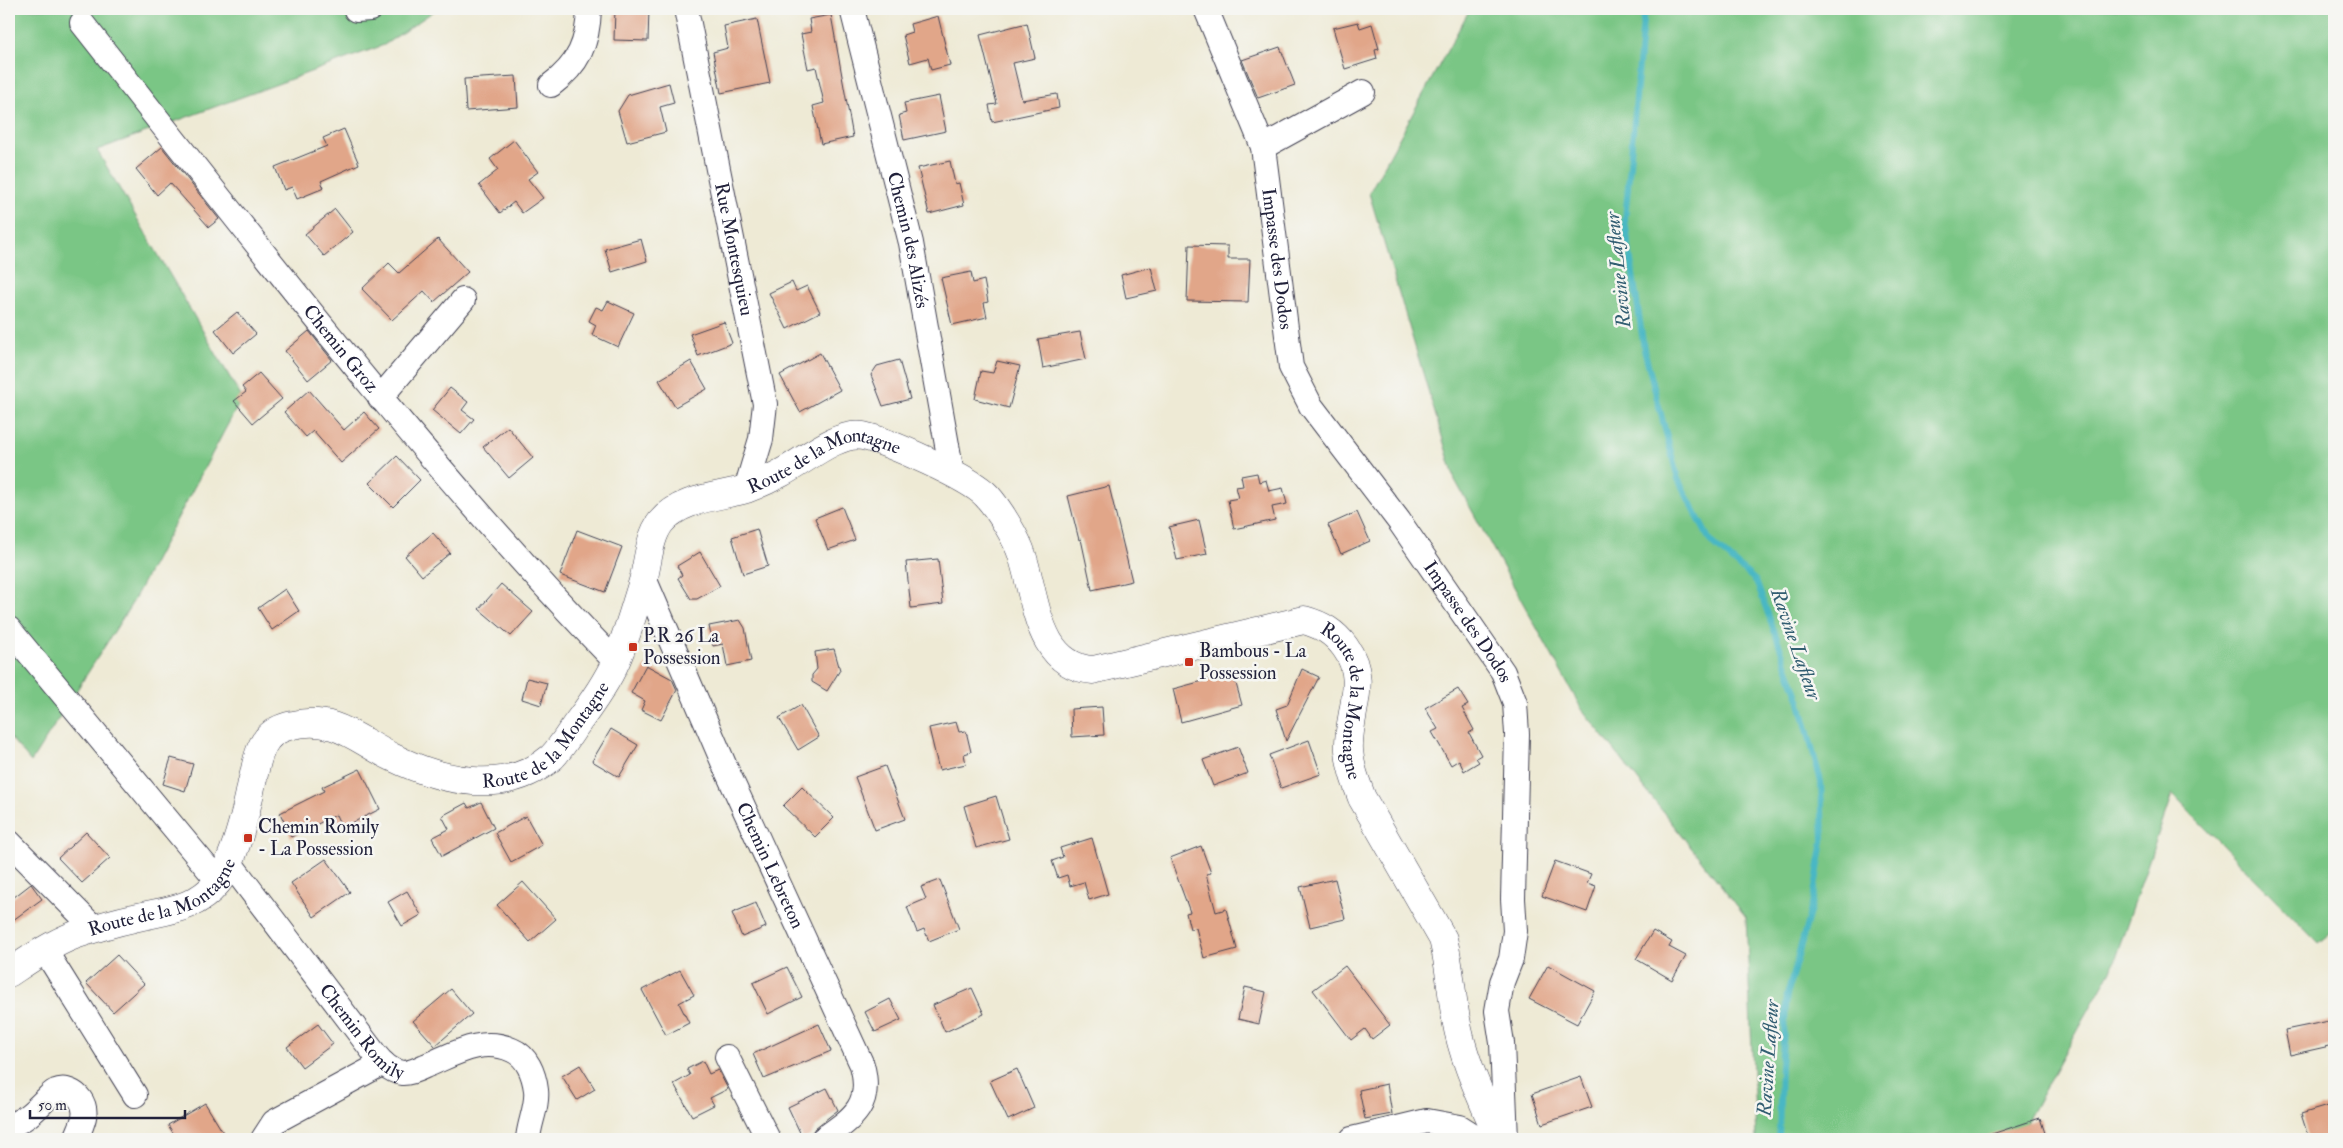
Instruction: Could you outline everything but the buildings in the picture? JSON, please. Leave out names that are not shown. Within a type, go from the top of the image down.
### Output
[{"type":"main road","name":"Route de la Montagne","points":[[9,973],[44,950],[70,937],[136,917],[177,910],[201,899],[224,872],[248,800],[259,753],[266,740],[276,730],[306,722],[330,723],[395,758],[426,771],[476,782],[501,781],[529,771],[552,756],[591,703],[616,662],[644,578],[654,535],[661,522],[694,501],[746,489],[793,467],[845,436],[860,435],[882,442],[952,473],[968,481],[987,496],[1021,551],[1047,642],[1065,662],[1078,669],[1093,670],[1304,620],[1331,631],[1341,641],[1356,667],[1357,686],[1349,749],[1353,774],[1362,798],[1443,939],[1450,965],[1456,1020],[1466,1058],[1500,1139]]},
{"type":"street","points":[[551,85],[566,74],[578,58],[588,31],[589,9]]},
{"type":"street","name":"Rue Montesquieu","points":[[686,9],[765,404],[761,439],[746,489]]},
{"type":"street","name":"Chemin des Alizés","points":[[852,9],[911,243],[952,473]]},
{"type":"street","name":"Impasse des Dodos","points":[[1206,9],[1263,147],[1292,367],[1311,406],[1399,521],[1503,672],[1515,703],[1517,734],[1513,899],[1515,931],[1511,958],[1502,982],[1497,1011],[1502,1043],[1506,1139]]},
{"type":"street","name":"Chemin Groz","points":[[82,23],[339,349],[544,588],[616,662]]},
{"type":"street","points":[[1263,147],[1363,92]]},
{"type":"street","points":[[380,398],[463,300]]},
{"type":"street","name":"Chemin Lebreton","points":[[644,578],[726,769],[862,1065],[866,1080],[865,1096],[858,1109],[848,1122],[822,1139]]},
{"type":"street","name":"Chemin Romily","points":[[9,628],[224,872],[383,1063],[393,1070],[403,1073],[415,1071],[476,1045],[504,1046],[518,1053],[534,1076],[536,1092],[528,1139]]},
{"type":"street","points":[[9,842],[95,929]]},
{"type":"street","points":[[44,950],[135,1095]]},
{"type":"street","points":[[727,1057],[768,1139]]},
{"type":"street","points":[[262,1139],[274,1122],[383,1063]]},
{"type":"street","points":[[9,1125],[32,1114],[55,1091],[65,1090],[76,1093],[83,1103],[86,1114],[76,1139]]},
{"type":"street","points":[[1352,1139],[1427,1121],[1460,1127],[1479,1139]]},
{"type":"green space","points":[[9,9],[437,9],[384,45],[97,150],[242,398],[131,605],[31,762],[9,736]]},
{"type":"green space","points":[[1470,9],[2334,9],[2334,930],[2318,943],[2172,794],[2111,970],[2017,1139],[1756,1139],[1746,917],[1581,708],[1455,480],[1369,193]]},
{"type":"waterway","name":"Ravine Lafleur","points":[[1644,9],[1625,220],[1644,349],[1678,479],[1710,541],[1756,581],[1799,699],[1821,782],[1823,841],[1812,905],[1787,995],[1781,1066],[1779,1139]]},
{"type":"place","name":"P.R 26 La Possession","points":[[633,647]]},
{"type":"place","name":"Bambous - La Possession","points":[[1189,662]]},
{"type":"place","name":"Chemin Romily - La Possession","points":[[248,838]]}]
